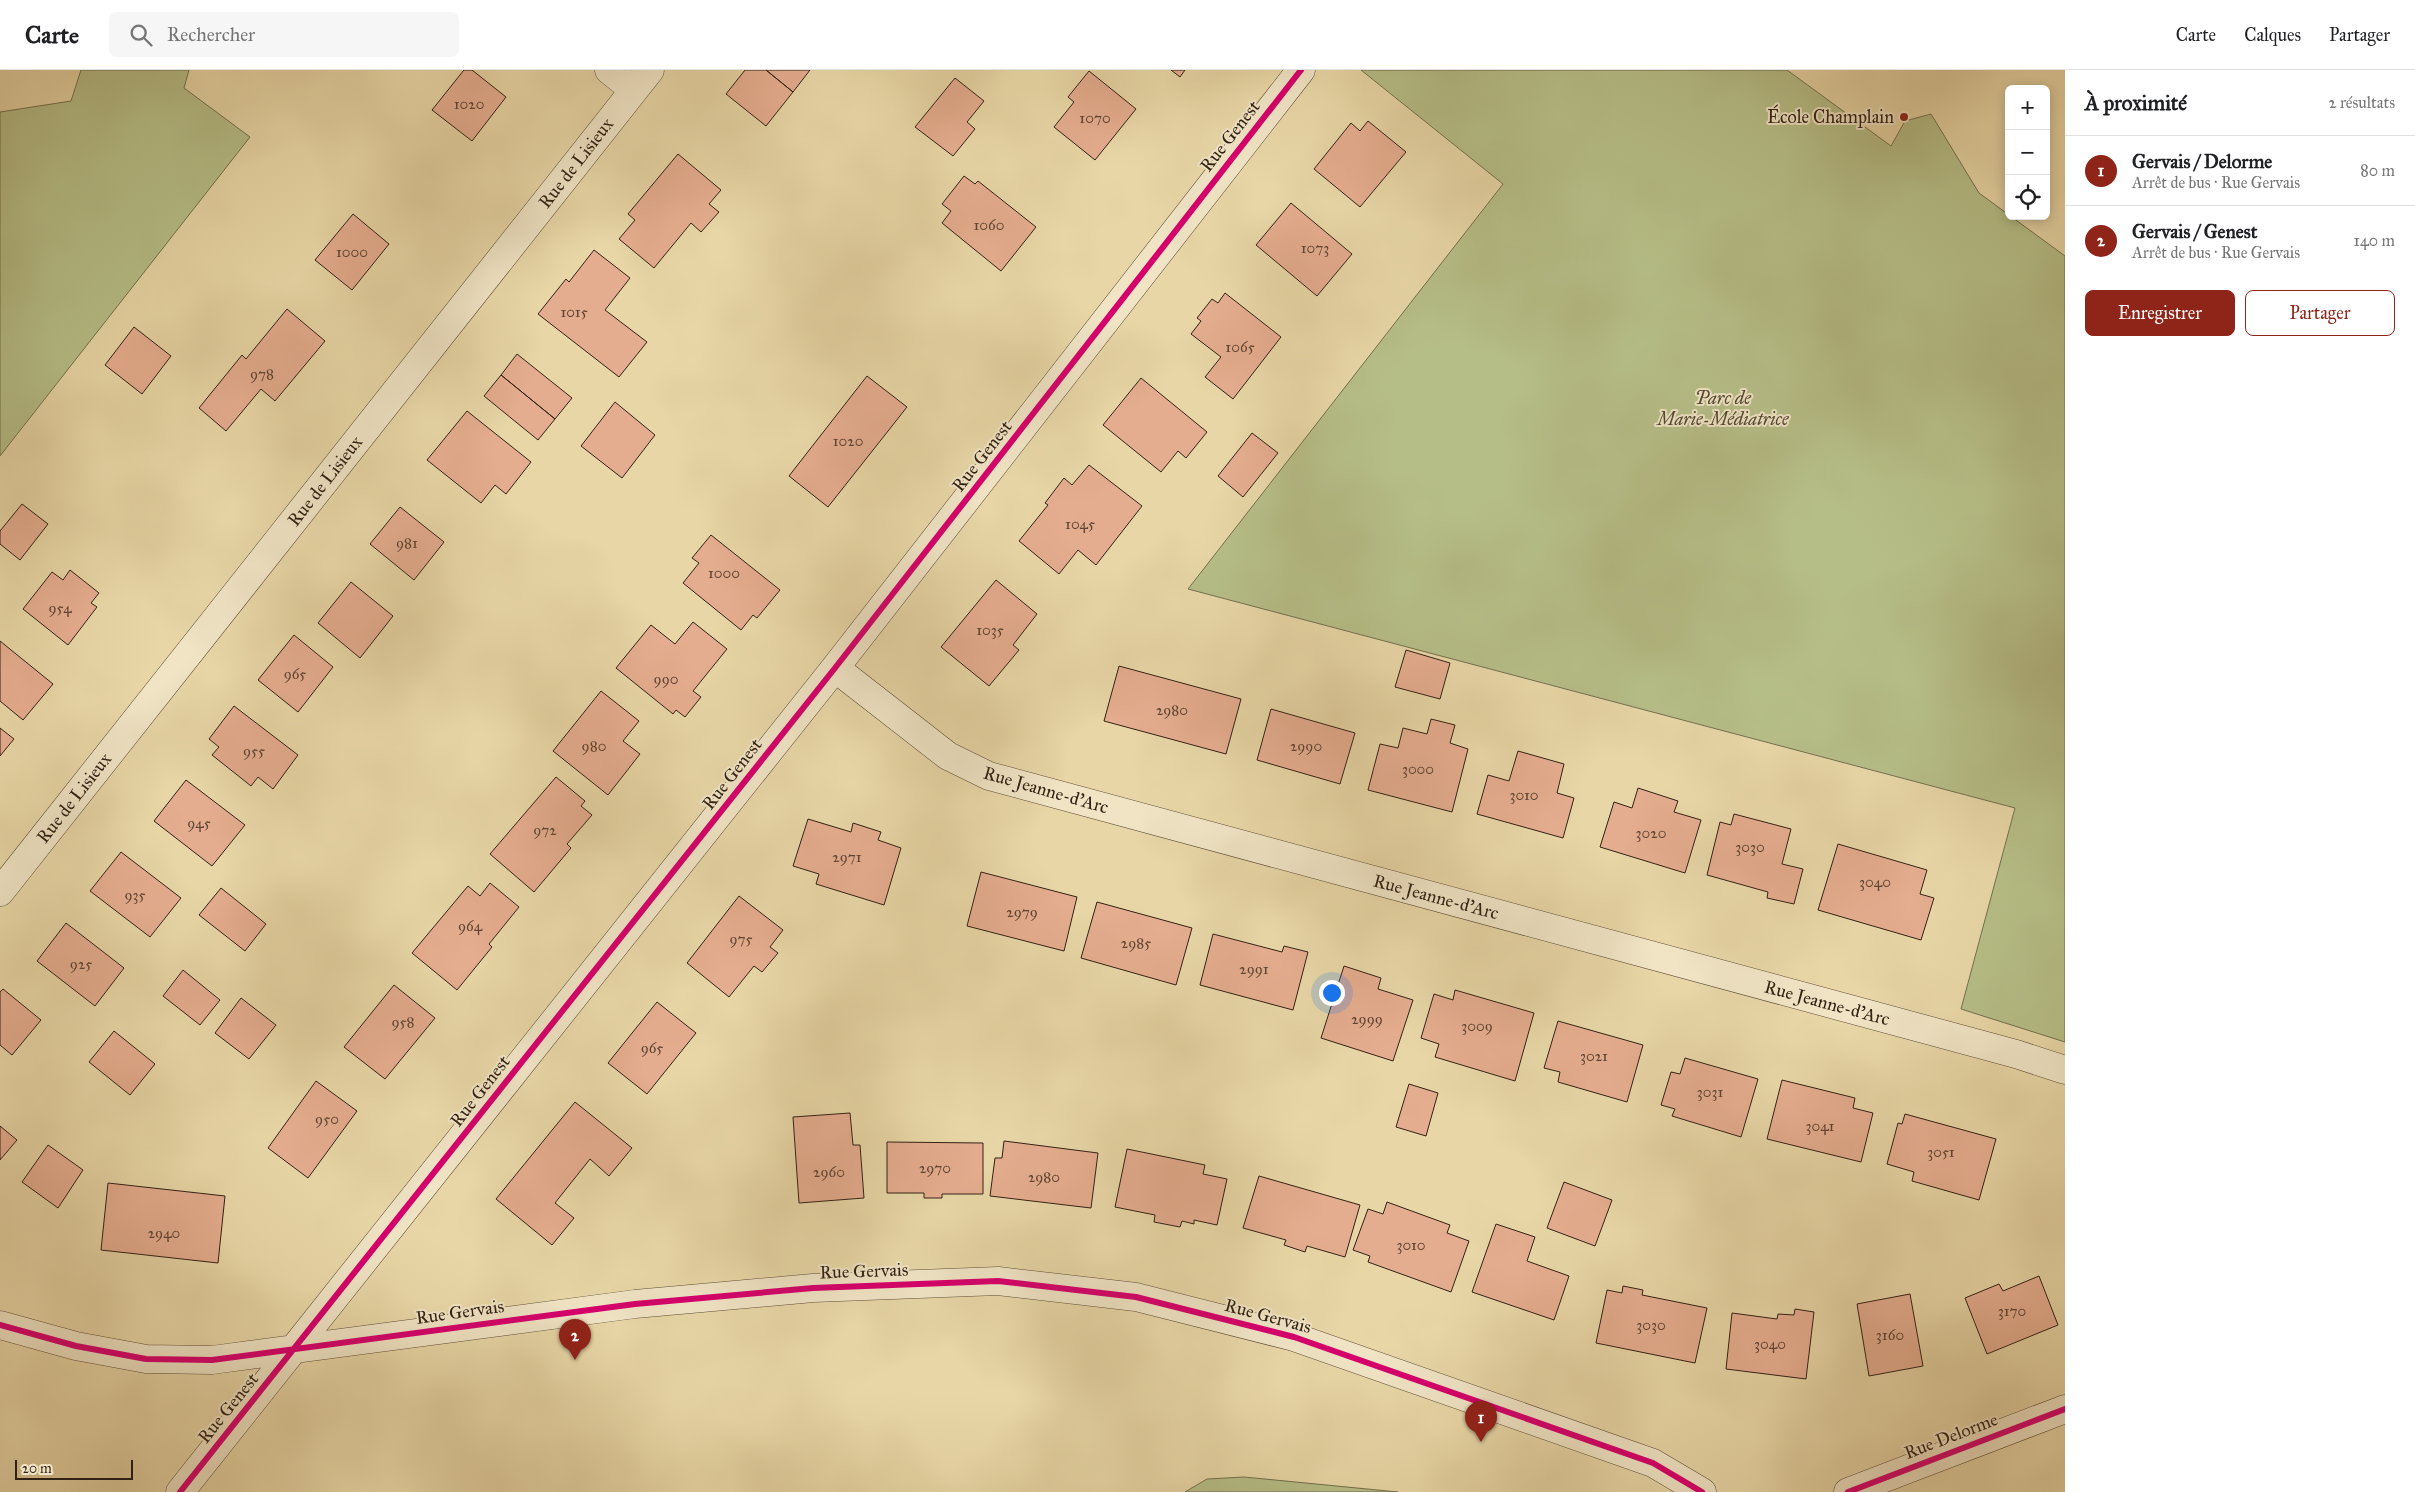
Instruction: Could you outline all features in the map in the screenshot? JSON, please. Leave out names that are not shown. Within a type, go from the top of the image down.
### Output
[{"type":"street","points":[[609,70],[642,80]]},
{"type":"street","name":"Rue Genest","points":[[180,1492],[836,668],[1301,70]]},
{"type":"street","name":"Rue de Lisieux","points":[[0,892],[642,80]]},
{"type":"street","name":"Rue Jeanne-d'Arc","points":[[836,668],[948,756],[989,776],[2016,1054],[2065,1070]]},
{"type":"street","name":"Rue Gervais","points":[[0,1325],[76,1346],[146,1359],[212,1360],[634,1304],[812,1288],[998,1281],[1136,1297],[1294,1337],[1653,1463],[1702,1492]]},
{"type":"street","name":"Rue Delorme","points":[[1848,1492],[2065,1409]]},
{"type":"green space","points":[[81,70],[189,70],[184,88],[250,137],[0,456],[0,112],[71,101]]},
{"type":"green space","name":"Parc de Marie-Médiatrice","points":[[1361,70],[1787,70],[1891,146],[1905,121],[1931,114],[1979,193],[2005,212],[2005,220],[2016,220],[2065,256],[2065,1042],[1961,1009],[2015,808],[1188,589],[1503,184]]},
{"type":"green space","points":[[1244,1477],[1398,1492],[1185,1492],[1207,1479]]},
{"type":"building","points":[[464,70],[472,70],[506,97],[472,141],[432,110]]},
{"type":"building","points":[[745,70],[766,70],[793,92],[766,126],[726,94]]},
{"type":"building","points":[[766,70],[810,70],[793,92]]},
{"type":"building","points":[[1171,70],[1185,70],[1180,77]]},
{"type":"building","points":[[1089,71],[1136,109],[1095,160],[1054,127],[1074,102],[1068,97]]},
{"type":"building","points":[[955,78],[984,101],[967,122],[975,129],[953,156],[915,127]]},
{"type":"building","points":[[1368,121],[1406,152],[1360,207],[1314,169],[1351,123],[1360,131]]},
{"type":"building","points":[[678,154],[721,190],[709,204],[719,212],[701,232],[691,223],[654,268],[619,239],[635,220],[628,214]]},
{"type":"building","points":[[964,176],[975,184],[978,181],[1036,227],[1001,271],[942,223],[951,211],[942,204]]},
{"type":"building","points":[[1291,203],[1352,254],[1317,296],[1256,245]]},
{"type":"building","points":[[353,214],[389,244],[352,290],[315,260]]},
{"type":"building","points":[[594,250],[630,278],[605,310],[647,342],[619,377],[538,314],[566,279],[569,282]]},
{"type":"building","points":[[1225,293],[1281,337],[1233,399],[1205,377],[1221,357],[1191,334],[1201,321],[1197,318],[1212,299],[1218,303]]},
{"type":"building","points":[[287,309],[325,341],[275,401],[261,389],[226,431],[199,408],[242,355],[246,359]]},
{"type":"building","points":[[134,327],[171,356],[142,394],[105,365]]},
{"type":"building","points":[[517,354],[572,398],[555,419],[501,375]]},
{"type":"building","points":[[501,375],[555,419],[538,440],[484,396]]},
{"type":"building","points":[[867,376],[907,407],[828,507],[789,476]]},
{"type":"building","points":[[1141,378],[1207,432],[1186,458],[1178,451],[1161,472],[1103,425]]},
{"type":"building","points":[[615,402],[655,435],[622,478],[581,446]]},
{"type":"building","points":[[467,411],[531,462],[506,494],[495,485],[481,503],[427,460]]},
{"type":"building","points":[[1252,433],[1278,453],[1243,497],[1218,476]]},
{"type":"building","points":[[1089,465],[1142,506],[1096,565],[1078,550],[1059,574],[1019,541],[1048,505],[1045,503],[1064,478],[1072,485]]},
{"type":"building","points":[[22,504],[48,524],[20,560],[0,544],[0,531]]},
{"type":"building","points":[[400,507],[444,542],[414,580],[370,544]]},
{"type":"building","points":[[711,535],[780,590],[757,618],[753,615],[741,630],[683,583],[699,563],[692,558]]},
{"type":"building","points":[[70,570],[99,593],[91,603],[97,607],[68,645],[23,609],[52,572],[63,580]]},
{"type":"building","points":[[996,580],[1037,614],[1013,645],[1019,650],[989,686],[941,647]]},
{"type":"building","points":[[351,582],[393,616],[360,658],[318,623]]},
{"type":"building","points":[[693,622],[727,649],[693,691],[701,697],[685,717],[676,710],[673,714],[616,668],[651,625],[675,644]]},
{"type":"building","points":[[294,635],[333,667],[298,712],[258,680]]},
{"type":"building","points":[[0,641],[53,684],[23,720],[0,701]]},
{"type":"building","points":[[1406,650],[1450,663],[1440,699],[1395,687]]},
{"type":"building","points":[[1119,666],[1241,699],[1226,754],[1104,721]]},
{"type":"building","points":[[601,691],[639,721],[623,741],[640,754],[608,795],[553,751]]},
{"type":"building","points":[[234,706],[298,755],[273,789],[258,777],[251,786],[212,755],[219,747],[209,739]]},
{"type":"building","points":[[1271,709],[1355,733],[1340,784],[1257,760]]},
{"type":"building","points":[[1431,719],[1455,725],[1450,743],[1468,749],[1452,812],[1368,790],[1380,744],[1398,748],[1403,728],[1427,734]]},
{"type":"building","points":[[0,728],[14,739],[0,756]]},
{"type":"building","points":[[1518,751],[1564,764],[1557,793],[1574,798],[1563,838],[1477,814],[1488,775],[1509,781]]},
{"type":"building","points":[[556,777],[585,801],[581,806],[592,815],[567,844],[571,848],[534,892],[490,854]]},
{"type":"building","points":[[186,780],[245,825],[212,866],[154,821]]},
{"type":"building","points":[[1638,788],[1678,801],[1674,812],[1701,820],[1685,873],[1600,847],[1614,802],[1632,808]]},
{"type":"building","points":[[1734,814],[1791,829],[1782,864],[1803,869],[1794,904],[1767,898],[1768,892],[1707,875],[1720,822],[1731,825]]},
{"type":"building","points":[[808,819],[851,832],[853,823],[881,832],[878,840],[901,848],[884,905],[816,884],[819,874],[793,866]]},
{"type":"building","points":[[1838,844],[1927,870],[1920,894],[1934,898],[1921,940],[1818,910]]},
{"type":"building","points":[[121,852],[181,898],[150,937],[90,891]]},
{"type":"building","points":[[981,872],[1077,897],[1064,951],[967,926]]},
{"type":"building","points":[[490,883],[519,907],[489,944],[492,947],[457,990],[412,953],[468,886],[480,896]]},
{"type":"building","points":[[221,888],[266,924],[245,951],[199,915]]},
{"type":"building","points":[[739,896],[783,930],[770,947],[778,953],[762,972],[754,966],[729,997],[687,963]]},
{"type":"building","points":[[1097,902],[1192,928],[1176,985],[1081,958]]},
{"type":"building","points":[[66,923],[124,968],[95,1006],[37,961]]},
{"type":"building","points":[[1213,934],[1282,952],[1284,946],[1308,952],[1293,1010],[1200,985]]},
{"type":"building","points":[[1344,966],[1381,978],[1378,989],[1413,1000],[1393,1061],[1321,1038]]},
{"type":"building","points":[[183,970],[220,1000],[200,1025],[163,996]]},
{"type":"building","points":[[394,985],[435,1018],[385,1079],[344,1047]]},
{"type":"building","points":[[3,989],[41,1020],[12,1055],[0,1045],[0,992]]},
{"type":"building","points":[[1455,990],[1534,1013],[1515,1081],[1435,1057],[1439,1044],[1421,1038],[1434,994],[1453,1000]]},
{"type":"building","points":[[241,998],[276,1025],[249,1059],[215,1033]]},
{"type":"building","points":[[657,1002],[696,1033],[647,1094],[608,1063]]},
{"type":"building","points":[[1558,1021],[1643,1045],[1627,1102],[1558,1082],[1560,1072],[1544,1068]]},
{"type":"building","points":[[114,1031],[155,1064],[130,1095],[89,1062]]},
{"type":"building","points":[[1685,1058],[1758,1079],[1741,1137],[1672,1116],[1675,1109],[1661,1105],[1671,1072],[1680,1074]]},
{"type":"building","points":[[1782,1080],[1855,1098],[1853,1108],[1873,1113],[1861,1162],[1767,1139]]},
{"type":"building","points":[[316,1081],[357,1111],[308,1178],[268,1148]]},
{"type":"building","points":[[1409,1084],[1438,1093],[1426,1136],[1396,1127]]},
{"type":"building","points":[[575,1102],[632,1148],[609,1176],[590,1159],[555,1203],[574,1218],[552,1245],[496,1199]]},
{"type":"building","points":[[850,1113],[853,1145],[860,1145],[864,1198],[799,1203],[793,1117]]},
{"type":"building","points":[[1905,1114],[1996,1139],[1979,1200],[1912,1181],[1914,1172],[1887,1164],[1898,1123],[1902,1124]]},
{"type":"building","points":[[0,1126],[17,1140],[0,1160]]},
{"type":"building","points":[[1004,1141],[1098,1153],[1091,1208],[990,1196],[995,1158],[1002,1158]]},
{"type":"building","points":[[887,1142],[983,1143],[983,1194],[942,1194],[942,1198],[924,1198],[924,1193],[887,1193]]},
{"type":"building","points":[[48,1145],[83,1170],[58,1208],[22,1182]]},
{"type":"building","points":[[1127,1149],[1205,1165],[1203,1174],[1227,1179],[1217,1225],[1194,1220],[1194,1224],[1182,1221],[1180,1227],[1154,1222],[1155,1215],[1115,1207]]},
{"type":"building","points":[[1259,1176],[1360,1205],[1345,1257],[1307,1246],[1305,1252],[1284,1245],[1286,1240],[1243,1228]]},
{"type":"building","points":[[1564,1182],[1612,1200],[1595,1246],[1547,1228]]},
{"type":"building","points":[[108,1183],[225,1196],[218,1263],[101,1250]]},
{"type":"building","points":[[1387,1202],[1450,1225],[1447,1233],[1469,1241],[1451,1292],[1368,1262],[1370,1256],[1353,1250],[1368,1209],[1383,1214]]},
{"type":"building","points":[[1496,1224],[1535,1237],[1527,1261],[1569,1276],[1554,1320],[1472,1292]]},
{"type":"building","points":[[2039,1276],[2058,1325],[1987,1354],[1965,1298],[1999,1284],[2003,1291]]},
{"type":"building","points":[[1623,1286],[1643,1290],[1642,1295],[1707,1308],[1695,1363],[1596,1343],[1607,1290],[1622,1293]]},
{"type":"building","points":[[1910,1294],[1923,1366],[1869,1376],[1857,1304]]},
{"type":"building","points":[[1795,1309],[1814,1312],[1806,1379],[1726,1369],[1732,1313],[1777,1319],[1778,1314],[1794,1315]]},
{"type":"cycle path","points":[[180,1492],[835,668],[1301,70]]},
{"type":"cycle path","points":[[0,1325],[76,1346],[146,1359],[212,1360],[635,1304],[813,1288],[998,1281],[1136,1297],[1294,1337],[1653,1463],[1702,1492]]},
{"type":"cycle path","points":[[1848,1492],[2065,1409]]},
{"type":"place","name":"École Champlain","points":[[1904,117]]},
{"type":"place","name":"Gervais / Genest","points":[[575,1360]]},
{"type":"place","name":"Gervais / Delorme","points":[[1481,1442]]}]
